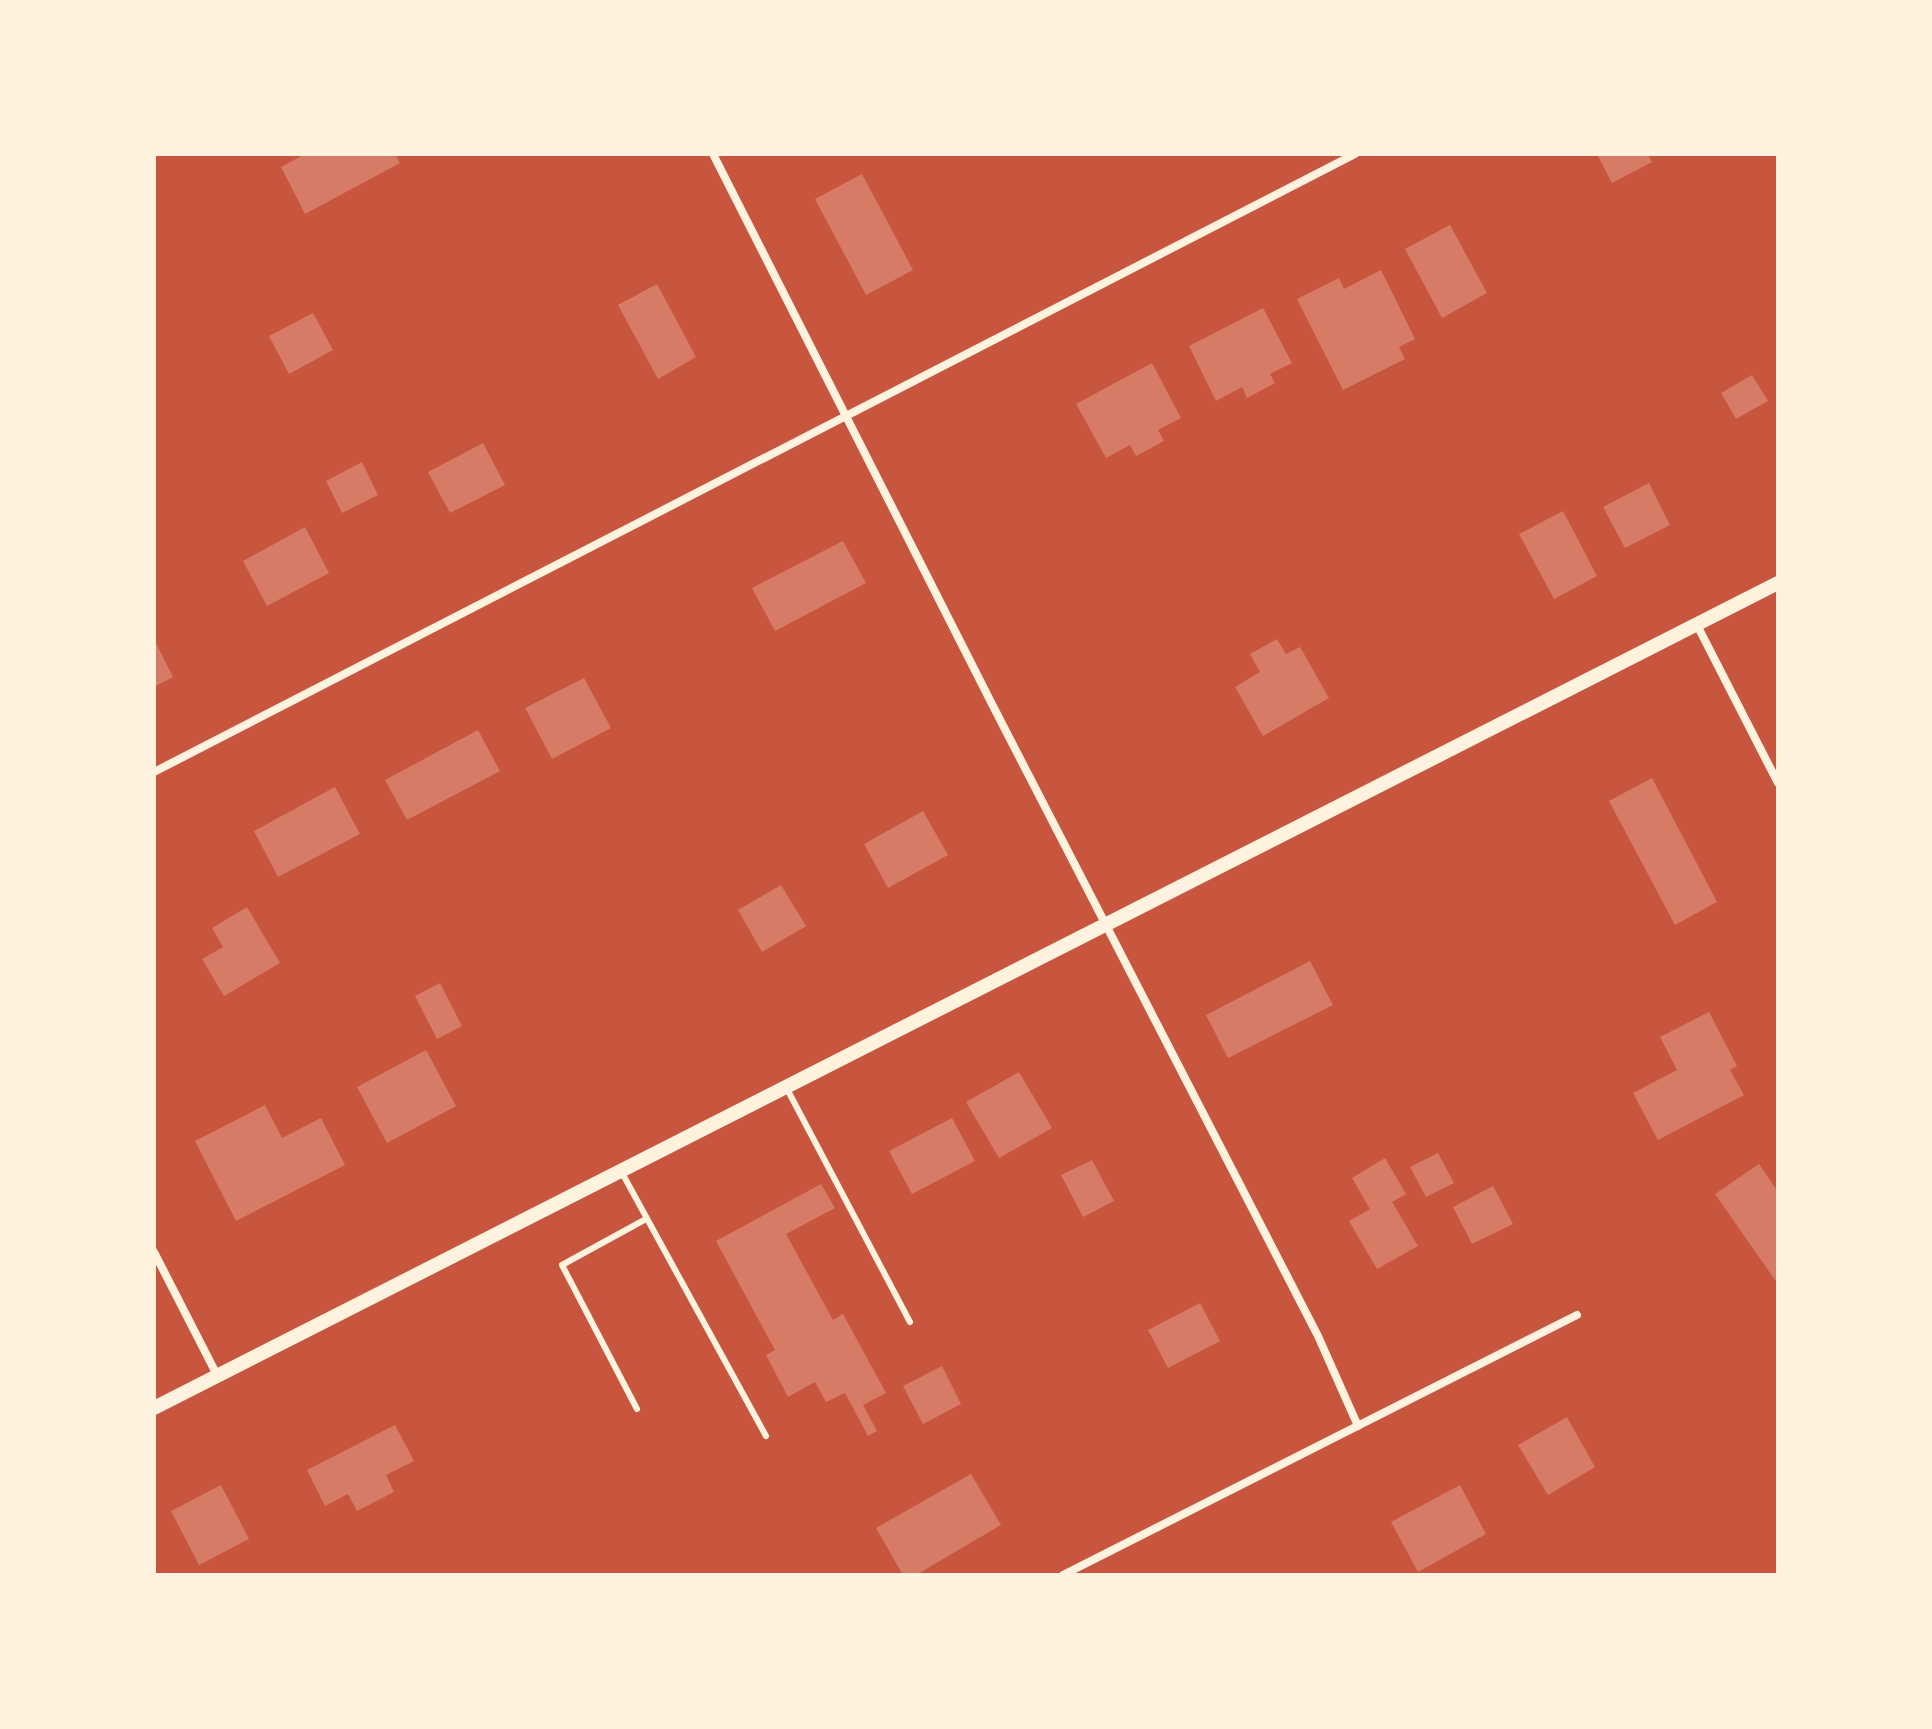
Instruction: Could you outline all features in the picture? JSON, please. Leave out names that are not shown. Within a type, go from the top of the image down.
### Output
[{"type":"street","points":[[713,154],[844,416],[1318,1336],[1358,1426]]},
{"type":"street","points":[[154,772],[1355,154]]},
{"type":"street","points":[[154,1408],[1778,583]]},
{"type":"street","points":[[1697,625],[1778,783]]},
{"type":"street","points":[[154,1252],[218,1377]]},
{"type":"street","points":[[1063,1575],[1577,1315]]},
{"type":"lane","points":[[786,1087],[910,1322]]},
{"type":"lane","points":[[621,1171],[766,1436]]},
{"type":"lane","points":[[637,1409],[562,1265],[646,1219]]},
{"type":"building","points":[[305,154],[395,154],[400,163],[305,214],[281,167]]},
{"type":"building","points":[[1597,154],[1648,154],[1652,162],[1612,183]]},
{"type":"building","points":[[862,174],[913,270],[866,295],[815,199]]},
{"type":"building","points":[[1450,225],[1487,293],[1442,318],[1405,249]]},
{"type":"building","points":[[1381,270],[1415,339],[1399,347],[1405,359],[1343,390],[1297,299],[1339,278],[1344,289]]},
{"type":"building","points":[[657,284],[696,357],[658,379],[618,305]]},
{"type":"building","points":[[1263,308],[1292,363],[1270,374],[1275,383],[1247,398],[1242,387],[1216,401],[1189,346]]},
{"type":"building","points":[[313,313],[333,350],[289,374],[269,336]]},
{"type":"building","points":[[1152,363],[1181,418],[1158,430],[1164,441],[1136,456],[1130,445],[1106,458],[1076,404]]},
{"type":"building","points":[[1752,375],[1768,401],[1736,419],[1721,393]]},
{"type":"building","points":[[483,443],[505,485],[450,513],[428,472]]},
{"type":"building","points":[[362,462],[378,495],[342,513],[326,481]]},
{"type":"building","points":[[1649,483],[1670,525],[1625,548],[1603,507]]},
{"type":"building","points":[[1563,511],[1597,576],[1554,599],[1519,534]]},
{"type":"building","points":[[305,527],[329,573],[267,606],[243,561]]},
{"type":"building","points":[[843,541],[866,583],[775,631],[752,588]]},
{"type":"building","points":[[154,639],[173,677],[154,687]]},
{"type":"building","points":[[1277,639],[1286,654],[1300,647],[1329,698],[1263,736],[1235,687],[1260,672],[1250,654]]},
{"type":"building","points":[[584,678],[611,728],[552,759],[525,708]]},
{"type":"building","points":[[478,730],[500,771],[407,820],[385,780]]},
{"type":"building","points":[[1652,778],[1717,902],[1675,925],[1609,801]]},
{"type":"building","points":[[335,787],[360,834],[278,877],[254,831]]},
{"type":"building","points":[[923,811],[948,855],[888,888],[864,844]]},
{"type":"building","points":[[781,885],[806,926],[762,952],[738,910]]},
{"type":"building","points":[[247,907],[280,963],[224,996],[202,959],[223,947],[212,928]]},
{"type":"building","points":[[1310,961],[1333,1005],[1228,1058],[1206,1015]]},
{"type":"building","points":[[440,983],[462,1026],[437,1039],[415,996]]},
{"type":"building","points":[[1709,1012],[1737,1066],[1730,1070],[1744,1095],[1658,1140],[1633,1093],[1677,1070],[1660,1037]]},
{"type":"building","points":[[426,1050],[456,1106],[387,1143],[357,1087]]},
{"type":"building","points":[[1019,1072],[1052,1128],[999,1158],[966,1102]]},
{"type":"building","points":[[265,1105],[282,1138],[321,1118],[345,1165],[236,1221],[195,1141]]},
{"type":"building","points":[[952,1118],[975,1161],[912,1194],[889,1151]]},
{"type":"building","points":[[1438,1153],[1454,1183],[1426,1197],[1410,1167]]},
{"type":"building","points":[[1385,1158],[1406,1194],[1392,1202],[1418,1246],[1377,1269],[1349,1221],[1370,1209],[1352,1178]]},
{"type":"building","points":[[1092,1160],[1114,1201],[1083,1217],[1061,1175]]},
{"type":"building","points":[[1759,1164],[1778,1192],[1778,1278],[1775,1280],[1715,1194]]},
{"type":"building","points":[[821,1184],[835,1208],[786,1234],[833,1320],[843,1314],[886,1393],[863,1405],[877,1431],[868,1436],[845,1393],[826,1402],[815,1382],[788,1397],[766,1355],[775,1350],[716,1241]]},
{"type":"building","points":[[1493,1186],[1513,1224],[1472,1244],[1453,1207]]},
{"type":"building","points":[[1200,1303],[1220,1341],[1168,1368],[1148,1330]]},
{"type":"building","points":[[942,1366],[961,1404],[923,1424],[903,1386]]},
{"type":"building","points":[[1567,1417],[1595,1467],[1548,1495],[1518,1445]]},
{"type":"building","points":[[395,1425],[414,1461],[386,1475],[394,1492],[357,1511],[348,1494],[325,1506],[307,1470]]},
{"type":"building","points":[[971,1474],[1001,1525],[916,1575],[903,1575],[876,1528]]},
{"type":"building","points":[[221,1485],[249,1539],[199,1565],[171,1511]]},
{"type":"building","points":[[1460,1485],[1486,1534],[1418,1572],[1391,1522]]}]
